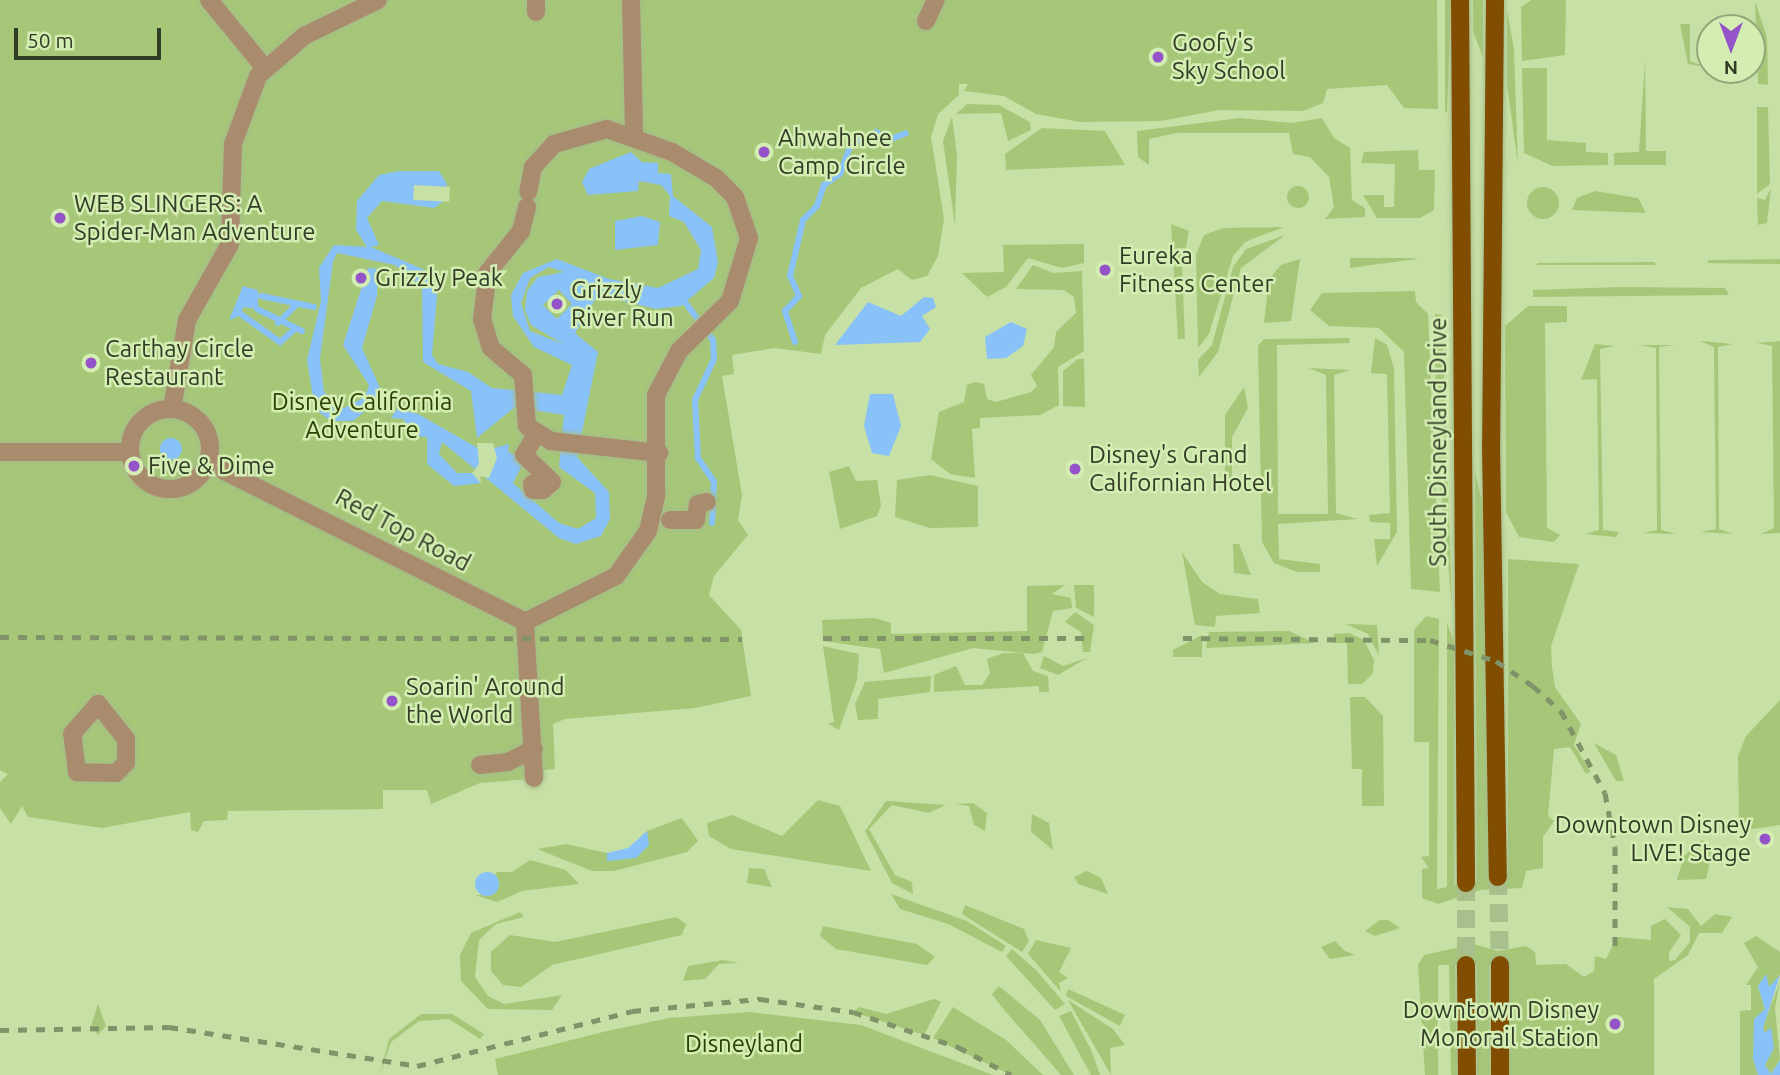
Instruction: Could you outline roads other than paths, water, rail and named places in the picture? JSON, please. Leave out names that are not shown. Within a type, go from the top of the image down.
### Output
[{"type":"main road","name":"South Disneyland Drive","points":[[1460,0],[1466,883]]},
{"type":"main road","points":[[1495,0],[1491,444],[1499,877]]},
{"type":"main road","points":[[1466,965],[1467,1075]]},
{"type":"main road","points":[[1500,965],[1500,1075]]},
{"type":"street","points":[[209,0],[264,67]]},
{"type":"street","points":[[172,409],[188,318],[230,244],[233,144],[264,67],[304,36],[378,0]]},
{"type":"street","points":[[631,0],[634,135]]},
{"type":"street","points":[[926,21],[936,0]]},
{"type":"street","points":[[534,778],[526,622],[616,576],[653,519],[659,453],[656,395],[679,351],[724,311],[741,280],[748,249],[744,220],[735,197],[716,178],[634,135],[589,129],[543,154],[527,200],[521,231],[488,272],[482,319],[491,348],[520,370],[524,384],[527,426],[535,436],[584,445],[659,453]]},
{"type":"street","points":[[172,409],[196,418],[208,435],[209,463],[201,475],[182,488],[162,488],[139,474],[130,452],[142,420],[172,409]]},
{"type":"street","points":[[532,484],[533,491],[543,490],[552,482],[524,455],[535,436]]},
{"type":"street","points":[[0,452],[130,452]]},
{"type":"street","name":"Red Top Road","points":[[224,471],[256,482],[526,622]]},
{"type":"street","points":[[670,520],[696,520],[698,504],[717,500]]},
{"type":"street","points":[[480,765],[508,762],[534,749]]},
{"type":"water","points":[[631,152],[642,162],[658,163],[658,173],[671,174],[673,196],[712,227],[718,262],[714,278],[681,306],[656,309],[598,295],[575,333],[598,352],[577,457],[609,492],[610,519],[601,536],[576,544],[559,538],[442,442],[439,454],[457,473],[472,473],[481,483],[454,486],[427,464],[427,437],[415,436],[403,419],[391,418],[397,409],[418,414],[483,451],[509,444],[508,451],[524,462],[513,483],[559,523],[578,529],[596,518],[595,493],[559,467],[564,415],[515,407],[477,438],[471,391],[423,362],[422,287],[395,265],[337,253],[333,262],[320,358],[324,392],[344,408],[365,397],[369,385],[343,345],[368,268],[378,269],[377,296],[362,348],[380,388],[376,402],[353,421],[331,421],[315,409],[307,360],[321,301],[319,268],[334,245],[367,247],[356,230],[357,201],[379,175],[399,171],[439,171],[447,184],[444,201],[434,208],[382,201],[367,218],[379,245],[371,247],[425,270],[431,280],[437,295],[432,355],[438,364],[468,372],[492,388],[562,395],[572,365],[534,347],[513,316],[511,295],[523,273],[557,259],[609,279],[658,288],[698,269],[701,250],[684,222],[669,216],[670,196],[661,185],[639,181],[638,191],[588,195],[582,182],[589,169]],"holes":[[[549,267],[564,272],[538,277],[527,291],[525,310],[531,325],[563,344],[530,331],[521,303],[530,278]],[[559,290],[572,304],[557,319],[543,305]]]},
{"type":"water","points":[[642,216],[660,222],[658,245],[615,250],[615,221]]},
{"type":"water","points":[[243,286],[258,290],[258,309],[243,307],[242,315],[229,320]]},
{"type":"water","points":[[924,297],[933,298],[936,307],[922,316],[930,329],[920,342],[835,345],[868,302],[901,316]]},
{"type":"water","points":[[1011,322],[1027,329],[1023,346],[1006,358],[987,359],[985,337]]},
{"type":"water","points":[[870,394],[893,394],[901,426],[889,456],[872,453],[864,426]]},
{"type":"water","points":[[167,438],[175,438],[182,445],[182,453],[175,460],[167,460],[160,453],[160,445]]},
{"type":"water","points":[[647,831],[649,845],[636,858],[607,861],[607,853],[628,848]]},
{"type":"water","points":[[487,872],[496,875],[499,884],[496,893],[487,896],[478,893],[475,884],[478,875]]},
{"type":"water","points":[[1766,974],[1769,987],[1780,975],[1763,1028],[1765,1033],[1771,1027],[1774,1048],[1765,1065],[1771,1074],[1780,1060],[1780,1075],[1758,1075],[1753,1059],[1754,1019],[1765,1009],[1758,986]]},
{"type":"waterway","points":[[876,132],[889,140],[906,133]]},
{"type":"waterway","points":[[795,342],[785,311],[799,296],[790,276],[803,220],[817,206],[824,185],[840,174],[851,144],[878,133]]},
{"type":"waterway","points":[[261,296],[314,307]]},
{"type":"waterway","points":[[682,298],[713,340],[714,359],[695,400],[698,458],[714,482],[712,523]]},
{"type":"waterway","points":[[278,323],[296,305]]},
{"type":"waterway","points":[[257,309],[302,331]]},
{"type":"waterway","points":[[242,315],[280,342],[296,328]]},
{"type":"tunnel","points":[[1498,877],[1500,965]]},
{"type":"tunnel","points":[[1466,883],[1466,965]]},
{"type":"railway","points":[[0,637],[742,639]]},
{"type":"railway","points":[[823,638],[1091,638]]},
{"type":"railway","points":[[1183,638],[1430,640],[1496,661],[1533,686],[1561,711],[1605,793],[1615,847],[1615,953]]},
{"type":"railway","points":[[0,1030],[169,1027],[417,1066],[632,1011],[760,999],[853,1012],[958,1047],[1011,1075]]},
{"type":"place","name":"Goofy's Sky School","points":[[1158,57]]},
{"type":"place","name":"Ahwahnee Camp Circle","points":[[764,152]]},
{"type":"place","name":"WEB SLINGERS: A Spider-Man Adventure","points":[[60,218]]},
{"type":"place","name":"Eureka Fitness Center","points":[[1105,270]]},
{"type":"place","name":"Grizzly Peak","points":[[361,278]]},
{"type":"place","name":"Grizzly River Run","points":[[557,304]]},
{"type":"place","name":"Carthay Circle Restaurant","points":[[91,363]]},
{"type":"place","name":"Five & Dime","points":[[134,466]]},
{"type":"place","name":"Disney's Grand Californian Hotel","points":[[1075,469]]},
{"type":"place","name":"Soarin' Around the World","points":[[392,701]]},
{"type":"place","name":"Downtown Disney LIVE! Stage","points":[[1765,839]]},
{"type":"place","name":"Downtown Disney Monorail Station","points":[[1615,1024]]},
{"type":"park label","name":"Disney California Adventure","points":[[362,416]]},
{"type":"park label","name":"Disneyland","points":[[744,1044]]}]
